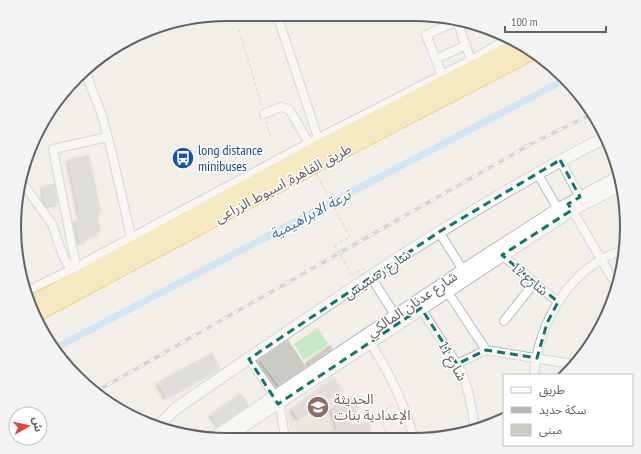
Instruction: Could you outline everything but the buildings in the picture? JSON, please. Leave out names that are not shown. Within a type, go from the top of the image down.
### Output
[{"type":"highway","name":"طريق القاهرة, اسيوط الزراعى","points":[[39,312],[315,154],[514,47]]},
{"type":"highway","name":"طريق القاهرة, اسيوط الزراعى","points":[[35,301],[75,271],[315,154],[526,55]]},
{"type":"main road","name":"شارع رمسيس","points":[[163,423],[175,410],[439,232],[537,173],[601,140]]},
{"type":"main road","name":"شارع عدنان المالكي","points":[[368,339],[395,315],[447,291],[502,255],[580,197],[614,179]]},
{"type":"main road","name":"شارع عدنان المالكي","points":[[221,433],[276,400],[368,339],[463,270],[566,208],[616,187]]},
{"type":"main road","name":"شارع عدنان المالكي","points":[[231,433],[276,400]]},
{"type":"street","points":[[279,21],[315,154]]},
{"type":"street","points":[[442,75],[427,34],[448,24]]},
{"type":"street","points":[[459,26],[471,60]]},
{"type":"street","name":"طريق القاهرة, اسيوط الزراعى","points":[[315,154],[442,75],[504,41]]},
{"type":"street","points":[[436,59],[466,45]]},
{"type":"street","points":[[87,75],[90,88],[99,102],[132,243]]},
{"type":"street","points":[[264,114],[282,107],[290,109],[315,154]]},
{"type":"street","points":[[75,271],[53,149],[108,137]]},
{"type":"street","points":[[560,160],[580,197]]},
{"type":"street","points":[[537,173],[566,208],[601,259],[613,280]]},
{"type":"street","points":[[25,187],[52,224],[63,256],[75,271]]},
{"type":"street","points":[[439,232],[463,270]]},
{"type":"street","points":[[534,374],[547,323],[558,302],[573,282],[601,259],[618,252]]},
{"type":"street","name":"شارع 12","points":[[502,255],[558,302]]},
{"type":"street","name":"طريق القاهرة, اسيوط الزراعى","points":[[31,289],[75,271]]},
{"type":"street","points":[[371,277],[395,315]]},
{"type":"street","points":[[504,321],[535,282]]},
{"type":"street","points":[[447,291],[486,350]]},
{"type":"street","name":"شارع 11","points":[[418,304],[457,364],[467,387],[474,424]]},
{"type":"street","points":[[368,339],[388,372],[401,398],[412,433]]},
{"type":"street","points":[[457,364],[486,350],[569,363]]},
{"type":"street","points":[[249,359],[276,400],[284,433]]},
{"type":"path","points":[[239,30],[271,138]]},
{"type":"path","points":[[315,154],[350,237],[335,245],[351,275],[362,269]]},
{"type":"path","points":[[386,433],[382,414],[401,398]]},
{"type":"highlighted area","points":[[560,160],[580,197],[568,204],[572,210],[502,255],[558,302],[547,323],[537,358],[486,350],[457,364],[421,308],[278,404],[249,359],[439,232]]},
{"type":"shaded area","name":"الحديثة الإعدادية بنات","points":[[334,375],[346,395],[340,397],[353,433],[291,433],[287,411]]},
{"type":"green space","points":[[318,328],[328,344],[304,360],[294,344]]},
{"type":"waterway","name":"ترعة الابراهيمية","points":[[60,346],[561,82]]},
{"type":"railway","points":[[101,389],[531,144],[587,116]]},
{"type":"place","name":"long distance minibuses","points":[[183,158]]},
{"type":"place","name":"الحديثة الإعدادية بنات","points":[[318,407]]}]
